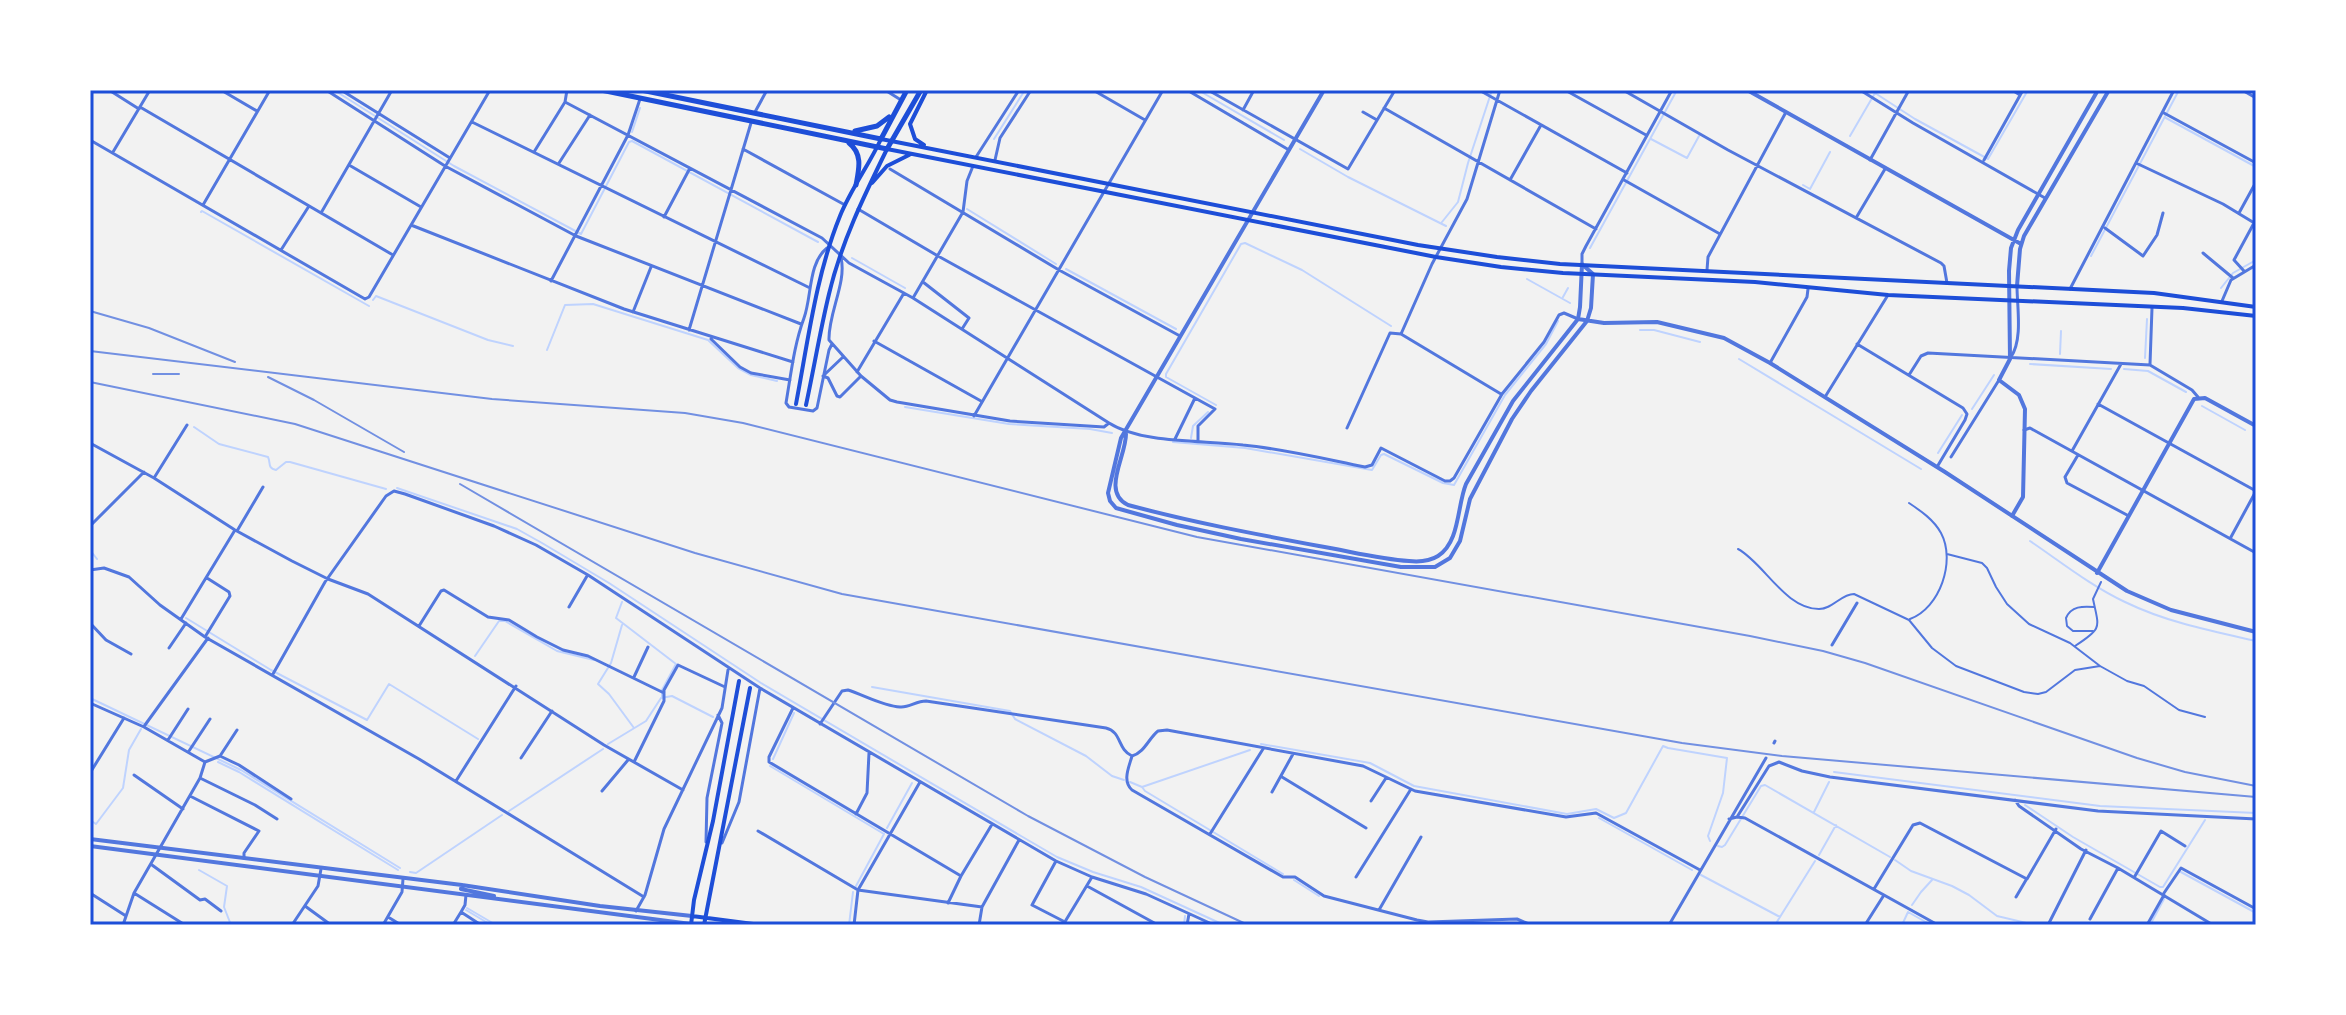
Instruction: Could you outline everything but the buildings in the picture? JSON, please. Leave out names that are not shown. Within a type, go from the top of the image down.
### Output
[{"type":"main road","points":[[601,90],[911,154],[1436,257],[1501,267],[1808,286],[1888,295],[2221,310],[2256,316]]},
{"type":"main road","points":[[644,90],[1441,249],[1497,257],[2154,293],[2256,307]]},
{"type":"main road","points":[[796,404],[830,246],[845,205],[907,90]]},
{"type":"main road","points":[[806,405],[829,293],[841,255],[858,209],[887,149],[921,90]]},
{"type":"main road","points":[[927,90],[910,124],[915,139],[929,148]]},
{"type":"main road","points":[[850,132],[877,126],[895,111]]},
{"type":"main road","points":[[846,141],[858,155],[856,185]]},
{"type":"main road","points":[[867,191],[887,166],[911,154]]},
{"type":"main road","points":[[739,681],[691,924],[703,925],[706,918],[750,688]]},
{"type":"main road","points":[[692,916],[761,925]]},
{"type":"street","points":[[109,90],[393,255]]},
{"type":"street","points":[[112,153],[150,90]]},
{"type":"street","points":[[221,90],[257,111]]},
{"type":"street","points":[[203,205],[270,90]]},
{"type":"street","points":[[326,90],[577,234],[801,324]]},
{"type":"street","points":[[341,90],[376,117],[447,162]]},
{"type":"street","points":[[321,213],[392,90]]},
{"type":"street","points":[[90,140],[365,299],[490,90]]},
{"type":"street","points":[[534,152],[565,102],[567,90]]},
{"type":"street","points":[[551,281],[604,187],[644,90]]},
{"type":"street","points":[[689,330],[751,122],[767,90]]},
{"type":"street","points":[[885,90],[901,100]]},
{"type":"street","points":[[976,157],[1019,90]]},
{"type":"street","points":[[995,160],[1000,138],[1031,90]]},
{"type":"street","points":[[1093,90],[1145,121]]},
{"type":"street","points":[[974,416],[1163,90]]},
{"type":"street","points":[[1187,90],[1289,150]]},
{"type":"street","points":[[1208,90],[1348,169],[1395,90]]},
{"type":"street","points":[[1243,110],[1254,90]]},
{"type":"street","points":[[1324,90],[1121,438],[1108,493],[1112,504],[1123,511],[1255,541],[1401,567],[1435,567],[1457,549],[1470,499],[1520,406],[1587,321],[1593,274],[1582,264]]},
{"type":"street","points":[[1479,90],[1627,173]]},
{"type":"street","points":[[1401,334],[1467,199],[1500,90]]},
{"type":"street","points":[[1565,90],[1646,135]]},
{"type":"street","points":[[1623,90],[1941,263],[1947,283]]},
{"type":"street","points":[[1126,432],[1114,489],[1119,499],[1128,505],[1236,531],[1402,560],[1437,557],[1453,538],[1460,496],[1513,401],[1578,319],[1582,254],[1626,181],[1646,135],[1672,90]]},
{"type":"street","points":[[1747,90],[2021,244]]},
{"type":"street","points":[[1860,90],[1984,159],[2045,198]]},
{"type":"street","points":[[1870,160],[1909,90]]},
{"type":"street","points":[[2012,90],[2020,95]]},
{"type":"street","points":[[1984,159],[2023,90]]},
{"type":"street","points":[[2010,359],[2009,286],[2013,241],[2098,90]]},
{"type":"street","points":[[1951,457],[2016,350],[2021,244],[2109,90]]},
{"type":"street","points":[[2070,289],[2139,165],[2166,113],[2174,90]]},
{"type":"street","points":[[2242,90],[2256,98]]},
{"type":"street","points":[[565,102],[689,171],[822,238],[849,263],[913,298],[1126,432],[1245,445],[1365,467],[1372,465],[1381,448],[1450,481],[1502,394],[1544,342],[1559,315],[1564,313],[1578,319],[1604,323],[1657,322],[1724,338],[1770,363],[2127,591],[2171,610],[2256,632]]},
{"type":"street","points":[[1384,108],[1596,229]]},
{"type":"street","points":[[1363,112],[1377,120]]},
{"type":"street","points":[[1707,270],[1708,257],[1786,112]]},
{"type":"street","points":[[2166,113],[2256,163]]},
{"type":"street","points":[[558,164],[590,115]]},
{"type":"street","points":[[471,121],[810,288]]},
{"type":"street","points":[[1510,180],[1541,125]]},
{"type":"street","points":[[743,149],[845,205]]},
{"type":"street","points":[[349,165],[421,207]]},
{"type":"street","points":[[2139,165],[2255,223],[2234,260],[2243,269]]},
{"type":"street","points":[[913,298],[963,212],[967,181],[973,166]]},
{"type":"street","points":[[1856,218],[1885,168]]},
{"type":"street","points":[[890,169],[1059,270],[1180,336]]},
{"type":"street","points":[[664,217],[689,171]]},
{"type":"street","points":[[1626,181],[1720,234]]},
{"type":"street","points":[[2239,213],[2256,182]]},
{"type":"street","points":[[281,251],[309,206]]},
{"type":"street","points":[[858,209],[1215,409],[1198,426],[1198,441]]},
{"type":"street","points":[[2105,228],[2143,256],[2157,235],[2163,213]]},
{"type":"street","points":[[411,225],[633,312],[793,362]]},
{"type":"street","points":[[830,246],[822,253],[810,288],[793,362],[787,406],[813,411],[818,405],[832,344]]},
{"type":"street","points":[[2203,253],[2231,276]]},
{"type":"street","points":[[841,255],[844,268],[829,336],[832,344],[859,374],[894,401],[1010,421],[1104,427],[1109,423]]},
{"type":"street","points":[[2222,301],[2231,276],[2256,265]]},
{"type":"street","points":[[633,312],[651,266]]},
{"type":"street","points":[[923,282],[969,318],[962,329]]},
{"type":"street","points":[[1770,363],[1807,297],[1808,286]]},
{"type":"street","points":[[823,376],[828,378],[840,397],[859,374],[874,341],[904,293]]},
{"type":"street","points":[[1825,397],[1888,295]]},
{"type":"street","points":[[2150,365],[2152,308]]},
{"type":"street","points":[[1347,428],[1390,333],[1401,334],[1502,394]]},
{"type":"street","points":[[709,336],[740,367],[751,373],[790,380]]},
{"type":"street","points":[[874,341],[981,401]]},
{"type":"street","points":[[1857,344],[1963,408],[1967,414],[1937,467]]},
{"type":"street","points":[[1909,375],[1924,353],[2150,365],[2192,390],[2198,397],[2256,426]]},
{"type":"street","points":[[823,376],[843,357]]},
{"type":"street","points":[[2072,451],[2121,364]]},
{"type":"street","points":[[1999,380],[2019,395],[2025,409],[2023,497],[2012,516]]},
{"type":"street","points":[[2097,573],[2191,402],[2198,397]]},
{"type":"street","points":[[1175,439],[1195,398]]},
{"type":"street","points":[[2098,404],[2256,491],[2230,538]]},
{"type":"street","points":[[154,478],[187,425]]},
{"type":"street","points":[[2024,430],[2030,428],[2256,553]]},
{"type":"street","points":[[90,443],[144,472],[236,530],[328,579],[368,594],[683,790]]},
{"type":"street","points":[[2078,455],[2065,477],[2067,483],[2128,516]]},
{"type":"street","points":[[90,526],[144,472]]},
{"type":"street","points":[[181,620],[263,487]]},
{"type":"street","points":[[274,672],[328,579],[386,496],[394,491],[494,526],[536,545],[588,575],[760,688],[822,721],[869,753],[1056,861],[1092,877],[1146,894],[1214,925]]},
{"type":"street","points":[[1909,503],[1936,526],[1947,554],[1943,580],[1932,601],[1920,616],[1909,620]]},
{"type":"street","points":[[1738,549],[1751,556],[1787,595],[1809,607],[1822,609],[1848,594],[1854,594],[1909,620],[1932,648],[1956,666],[2031,694],[2046,692],[2075,670],[2100,666]]},
{"type":"street","points":[[1947,554],[1982,563],[2007,604],[2029,624],[2074,646],[2127,681],[2144,686],[2179,710],[2205,717]]},
{"type":"street","points":[[90,571],[104,568],[129,577],[181,620],[274,672],[644,897]]},
{"type":"street","points":[[569,607],[588,575]]},
{"type":"street","points":[[145,725],[230,596],[229,592],[207,578]]},
{"type":"street","points":[[2074,646],[2094,632],[2099,621],[2093,599],[2099,585]]},
{"type":"street","points":[[419,626],[444,590],[488,617],[505,619],[563,650],[610,665],[663,695]]},
{"type":"street","points":[[1832,645],[1857,603]]},
{"type":"street","points":[[2094,632],[2073,631],[2067,626],[2066,618],[2079,607],[2095,607]]},
{"type":"street","points":[[90,623],[106,640],[131,654]]},
{"type":"street","points":[[169,648],[186,623]]},
{"type":"street","points":[[634,677],[648,647]]},
{"type":"street","points":[[634,762],[678,665],[725,687]]},
{"type":"street","points":[[629,923],[644,897],[662,834],[722,708],[728,668]]},
{"type":"street","points":[[456,782],[516,686]]},
{"type":"street","points":[[720,846],[739,802],[760,688]]},
{"type":"street","points":[[822,721],[842,691],[848,690],[894,707],[904,708],[918,701],[926,701],[1113,730],[1122,748],[1132,756]]},
{"type":"street","points":[[90,703],[191,748],[205,762]]},
{"type":"street","points":[[793,708],[769,762],[961,876]]},
{"type":"street","points":[[169,737],[188,709]]},
{"type":"street","points":[[521,758],[552,710]]},
{"type":"street","points":[[706,846],[707,798],[722,723],[718,715]]},
{"type":"street","points":[[90,773],[124,718]]},
{"type":"street","points":[[191,748],[210,719]]},
{"type":"street","points":[[205,762],[217,757],[237,730]]},
{"type":"street","points":[[1132,756],[1142,750],[1158,731],[1167,730],[1363,766],[1411,789],[1566,817],[1596,813],[1700,870]]},
{"type":"street","points":[[1211,832],[1263,749]]},
{"type":"street","points":[[856,814],[867,793],[869,753]]},
{"type":"street","points":[[1272,792],[1293,754]]},
{"type":"street","points":[[1132,756],[1127,785],[1283,877],[1295,877],[1324,896],[1428,922],[1517,919],[1531,925]]},
{"type":"street","points":[[217,757],[239,765],[291,799]]},
{"type":"street","points":[[1669,925],[1766,758]]},
{"type":"street","points":[[602,791],[629,759]]},
{"type":"street","points":[[123,925],[134,893],[200,778],[205,762]]},
{"type":"street","points":[[1740,817],[1769,766],[1779,762],[1830,777],[2098,811],[2256,819]]},
{"type":"street","points":[[134,775],[183,809]]},
{"type":"street","points":[[1282,777],[1366,828]]},
{"type":"street","points":[[1371,801],[1387,777]]},
{"type":"street","points":[[200,778],[277,819]]},
{"type":"street","points":[[854,925],[858,890],[920,782]]},
{"type":"street","points":[[1356,877],[1411,789]]},
{"type":"street","points":[[190,796],[259,831],[244,853],[243,866]]},
{"type":"street","points":[[2015,800],[2019,806],[2086,850],[2136,875],[2213,925]]},
{"type":"street","points":[[1729,819],[1740,817],[1938,925]]},
{"type":"street","points":[[1874,889],[1913,825],[1920,823],[2027,879]]},
{"type":"street","points":[[948,903],[991,824]]},
{"type":"street","points":[[2016,897],[2056,829]]},
{"type":"street","points":[[758,831],[858,890],[982,907]]},
{"type":"street","points":[[2136,875],[2161,831],[2185,846]]},
{"type":"street","points":[[1379,910],[1421,837]]},
{"type":"street","points":[[90,839],[692,916]]},
{"type":"street","points":[[979,925],[982,907],[1019,840]]},
{"type":"street","points":[[119,850],[120,842]]},
{"type":"street","points":[[90,846],[691,924]]},
{"type":"street","points":[[2048,925],[2086,850]]},
{"type":"street","points":[[195,860],[196,852]]},
{"type":"street","points":[[1056,861],[1032,905],[1064,923],[1092,877]]},
{"type":"street","points":[[286,872],[287,864]]},
{"type":"street","points":[[151,865],[221,911]]},
{"type":"street","points":[[292,925],[318,886],[321,868]]},
{"type":"street","points":[[2090,919],[2118,868]]},
{"type":"street","points":[[2147,925],[2181,868],[2256,909]]},
{"type":"street","points":[[353,880],[354,873]]},
{"type":"street","points":[[383,925],[402,892],[403,879]]},
{"type":"street","points":[[462,885],[461,889],[483,892],[500,899]]},
{"type":"street","points":[[1087,886],[1158,925]]},
{"type":"street","points":[[90,893],[126,916]]},
{"type":"street","points":[[134,893],[185,925]]},
{"type":"street","points":[[453,925],[465,905],[466,895]]},
{"type":"street","points":[[1865,925],[1884,895]]},
{"type":"street","points":[[527,903],[529,896]]},
{"type":"street","points":[[305,906],[331,925]]},
{"type":"street","points":[[461,912],[481,925]]},
{"type":"street","points":[[1187,925],[1189,914]]},
{"type":"street","points":[[388,917],[401,925]]},
{"type":"street","points":[[2200,925],[2203,919]]},
{"type":"waterway","points":[[334,90],[454,166],[581,234],[632,141],[818,242]]},
{"type":"waterway","points":[[994,139],[1025,90]]},
{"type":"waterway","points":[[1198,90],[1284,140]]},
{"type":"waterway","points":[[1442,222],[1458,202],[1492,90]]},
{"type":"waterway","points":[[1590,248],[1677,90]]},
{"type":"waterway","points":[[1850,136],[1875,93],[1988,159],[2028,90]]},
{"type":"waterway","points":[[2091,256],[2179,90]]},
{"type":"waterway","points":[[632,132],[640,108]]},
{"type":"waterway","points":[[2166,118],[2256,167]]},
{"type":"waterway","points":[[1651,139],[1687,158],[1699,136]]},
{"type":"waterway","points":[[1300,149],[1446,226]]},
{"type":"waterway","points":[[1803,185],[1810,189],[1830,152]]},
{"type":"waterway","points":[[967,209],[1056,264]]},
{"type":"waterway","points":[[201,212],[369,306]]},
{"type":"waterway","points":[[1216,405],[1166,377],[1166,374],[1241,244],[1245,243],[1302,270],[1391,326]]},
{"type":"waterway","points":[[852,258],[905,288]]},
{"type":"waterway","points":[[2221,288],[2233,273],[2256,260]]},
{"type":"waterway","points":[[1066,269],[1176,329]]},
{"type":"waterway","points":[[1527,279],[1570,303]]},
{"type":"waterway","points":[[1563,297],[1568,288]]},
{"type":"waterway","points":[[373,300],[376,296],[488,340],[513,346]]},
{"type":"waterway","points":[[547,350],[565,305],[593,304],[708,340],[738,368],[751,375],[777,381]]},
{"type":"waterway","points":[[2145,358],[2147,319]]},
{"type":"waterway","points":[[1173,442],[1245,448],[1372,470],[1384,454],[1443,483],[1454,485],[1505,395],[1546,344],[1558,321]]},
{"type":"waterway","points":[[1640,330],[1654,330],[1700,342]]},
{"type":"waterway","points":[[2060,354],[2061,331]]},
{"type":"waterway","points":[[1739,359],[1921,469]]},
{"type":"waterway","points":[[2030,364],[2111,369]]},
{"type":"waterway","points":[[2124,369],[2148,371],[2186,392]]},
{"type":"waterway","points":[[1972,409],[1994,375]]},
{"type":"waterway","points":[[2202,406],[2245,430]]},
{"type":"waterway","points":[[905,407],[1009,424],[1112,433]]},
{"type":"waterway","points":[[1191,438],[1193,426],[1208,412]]},
{"type":"waterway","points":[[1938,453],[1962,415]]},
{"type":"waterway","points":[[194,427],[219,444],[268,457],[270,467],[276,470],[290,462],[386,489]]},
{"type":"waterway","points":[[397,488],[517,529],[609,583],[761,683],[1057,857],[1141,887],[1224,925]]},
{"type":"waterway","points":[[2030,541],[2100,589],[2125,602],[2189,625],[2256,641]]},
{"type":"waterway","points":[[90,550],[97,559]]},
{"type":"waterway","points":[[622,602],[616,618],[676,664],[662,690],[662,698]]},
{"type":"waterway","points":[[186,618],[271,670],[367,720],[389,684],[478,739]]},
{"type":"waterway","points":[[475,656],[499,621],[505,621],[557,651],[594,660]]},
{"type":"waterway","points":[[622,625],[611,663],[598,684],[634,728]]},
{"type":"waterway","points":[[872,687],[1010,711],[1015,719],[1124,780]]},
{"type":"waterway","points":[[608,744],[646,721],[661,698],[672,696],[713,717]]},
{"type":"waterway","points":[[90,698],[241,770],[400,868]]},
{"type":"waterway","points":[[773,759],[794,713]]},
{"type":"waterway","points":[[90,820],[96,824],[123,788],[129,750],[141,729]]},
{"type":"waterway","points":[[1261,744],[1370,763],[1414,786],[1567,814],[1596,809],[1614,818],[1626,813],[1663,746],[1727,758],[1723,793],[1708,836],[1710,841]]},
{"type":"waterway","points":[[509,811],[603,749]]},
{"type":"waterway","points":[[1130,782],[1142,787],[1250,750]]},
{"type":"waterway","points":[[218,762],[398,870]]},
{"type":"waterway","points":[[770,766],[884,834]]},
{"type":"waterway","points":[[1834,772],[2100,806],[2256,813]]},
{"type":"waterway","points":[[1814,812],[1829,782]]},
{"type":"waterway","points":[[887,828],[912,783]]},
{"type":"waterway","points":[[1718,846],[1725,845],[1761,786],[1765,785],[1890,857]]},
{"type":"waterway","points":[[1142,787],[1283,874]]},
{"type":"waterway","points":[[2025,805],[2073,837],[2160,887],[2163,887],[2205,820]]},
{"type":"waterway","points":[[410,872],[416,873],[502,815]]},
{"type":"waterway","points":[[1599,818],[1692,870]]},
{"type":"waterway","points":[[1819,855],[1836,825]]},
{"type":"waterway","points":[[856,886],[884,834]]},
{"type":"waterway","points":[[1895,860],[1911,871],[1969,895],[1997,916],[2035,925]]},
{"type":"waterway","points":[[1775,925],[1815,861]]},
{"type":"waterway","points":[[199,870],[227,886],[224,907],[231,925]]},
{"type":"waterway","points":[[2179,871],[2256,913]]},
{"type":"waterway","points":[[1701,875],[1780,917]]},
{"type":"waterway","points":[[1294,880],[1319,896]]},
{"type":"waterway","points":[[1912,905],[1932,880]]},
{"type":"waterway","points":[[849,925],[853,892]]},
{"type":"waterway","points":[[2150,925],[2164,899]]},
{"type":"waterway","points":[[467,908],[496,925]]},
{"type":"waterway","points":[[466,910],[491,925]]},
{"type":"waterway","points":[[1902,925],[1908,912],[1931,925]]},
{"type":"waterway","points":[[1184,925],[1185,916]]},
{"type":"railway","points":[[90,311],[149,328],[235,362]]},
{"type":"railway","points":[[90,351],[492,399],[685,413],[743,423],[1197,537],[1823,651],[2137,758],[2185,772],[2256,786]]},
{"type":"railway","points":[[153,374],[179,374]]},
{"type":"railway","points":[[268,377],[404,452]]},
{"type":"railway","points":[[90,382],[295,424],[695,553],[842,594],[1682,743],[1782,756],[2256,797]]},
{"type":"railway","points":[[460,484],[1028,816],[1145,877],[1248,925]]}]
